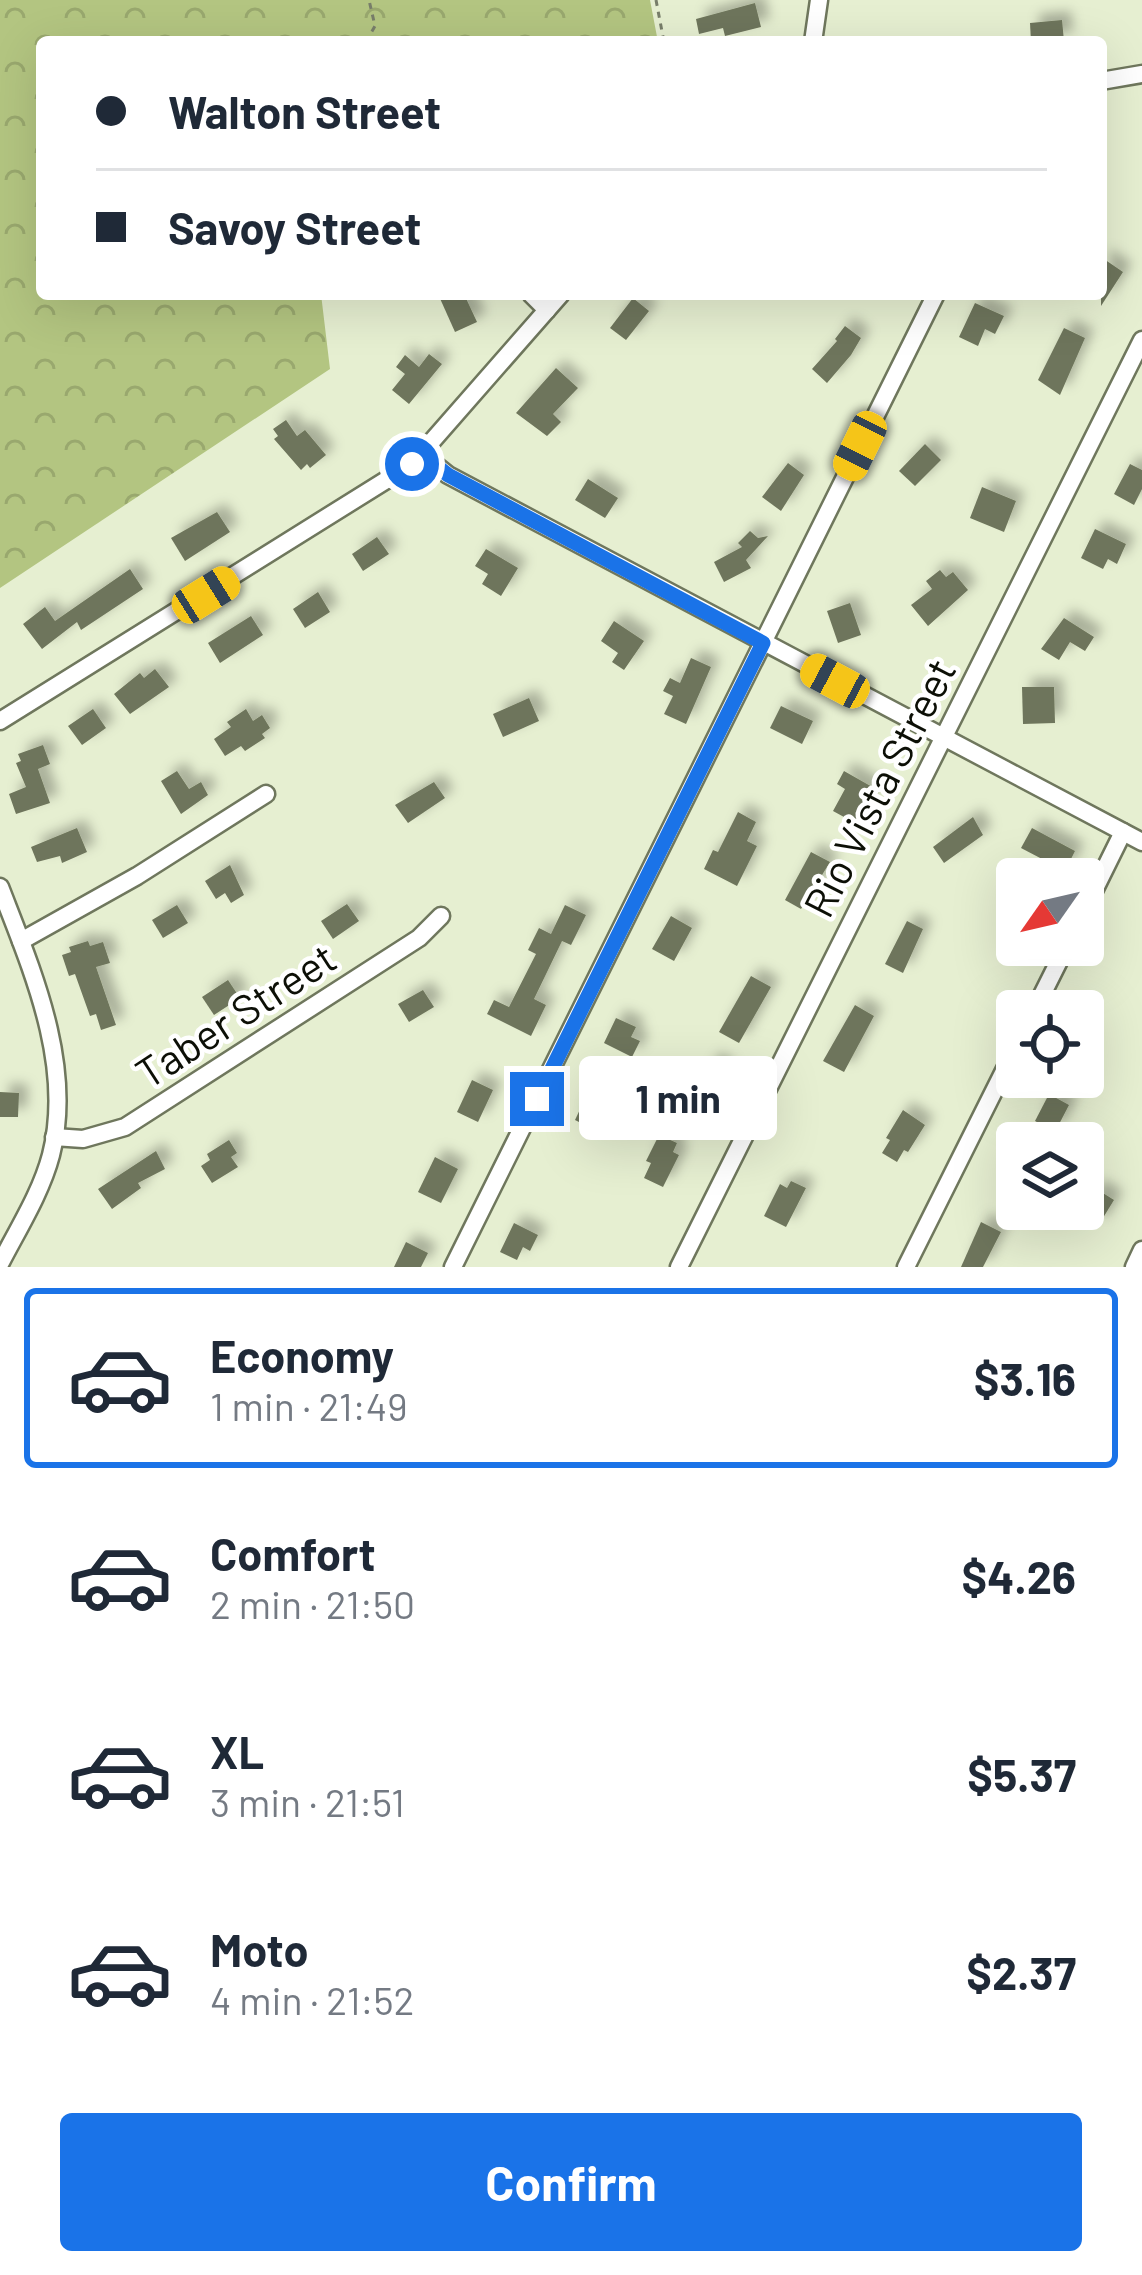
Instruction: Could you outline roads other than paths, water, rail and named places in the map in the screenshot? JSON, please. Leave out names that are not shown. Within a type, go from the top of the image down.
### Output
[{"type":"street","points":[[814,36],[819,0]]},
{"type":"street","points":[[1107,80],[1142,74]]},
{"type":"street","points":[[537,300],[547,310]]},
{"type":"street","points":[[0,721],[423,455],[556,300]]},
{"type":"street","points":[[453,1267],[933,300]]},
{"type":"street","name":"Rio Vista Street","points":[[679,1267],[1142,340]]},
{"type":"street","points":[[423,455],[448,475],[1142,842]]},
{"type":"street","points":[[21,941],[137,876],[266,794]]},
{"type":"street","points":[[1104,870],[1123,832]]},
{"type":"street","points":[[0,887],[21,941],[54,1057],[58,1099],[45,1174],[0,1264]]},
{"type":"street","name":"Taber Street","points":[[54,1137],[83,1139],[125,1127],[419,938],[441,916]]},
{"type":"street","points":[[907,1267],[996,1087]]},
{"type":"street","points":[[1134,1267],[1142,1250]]}]
